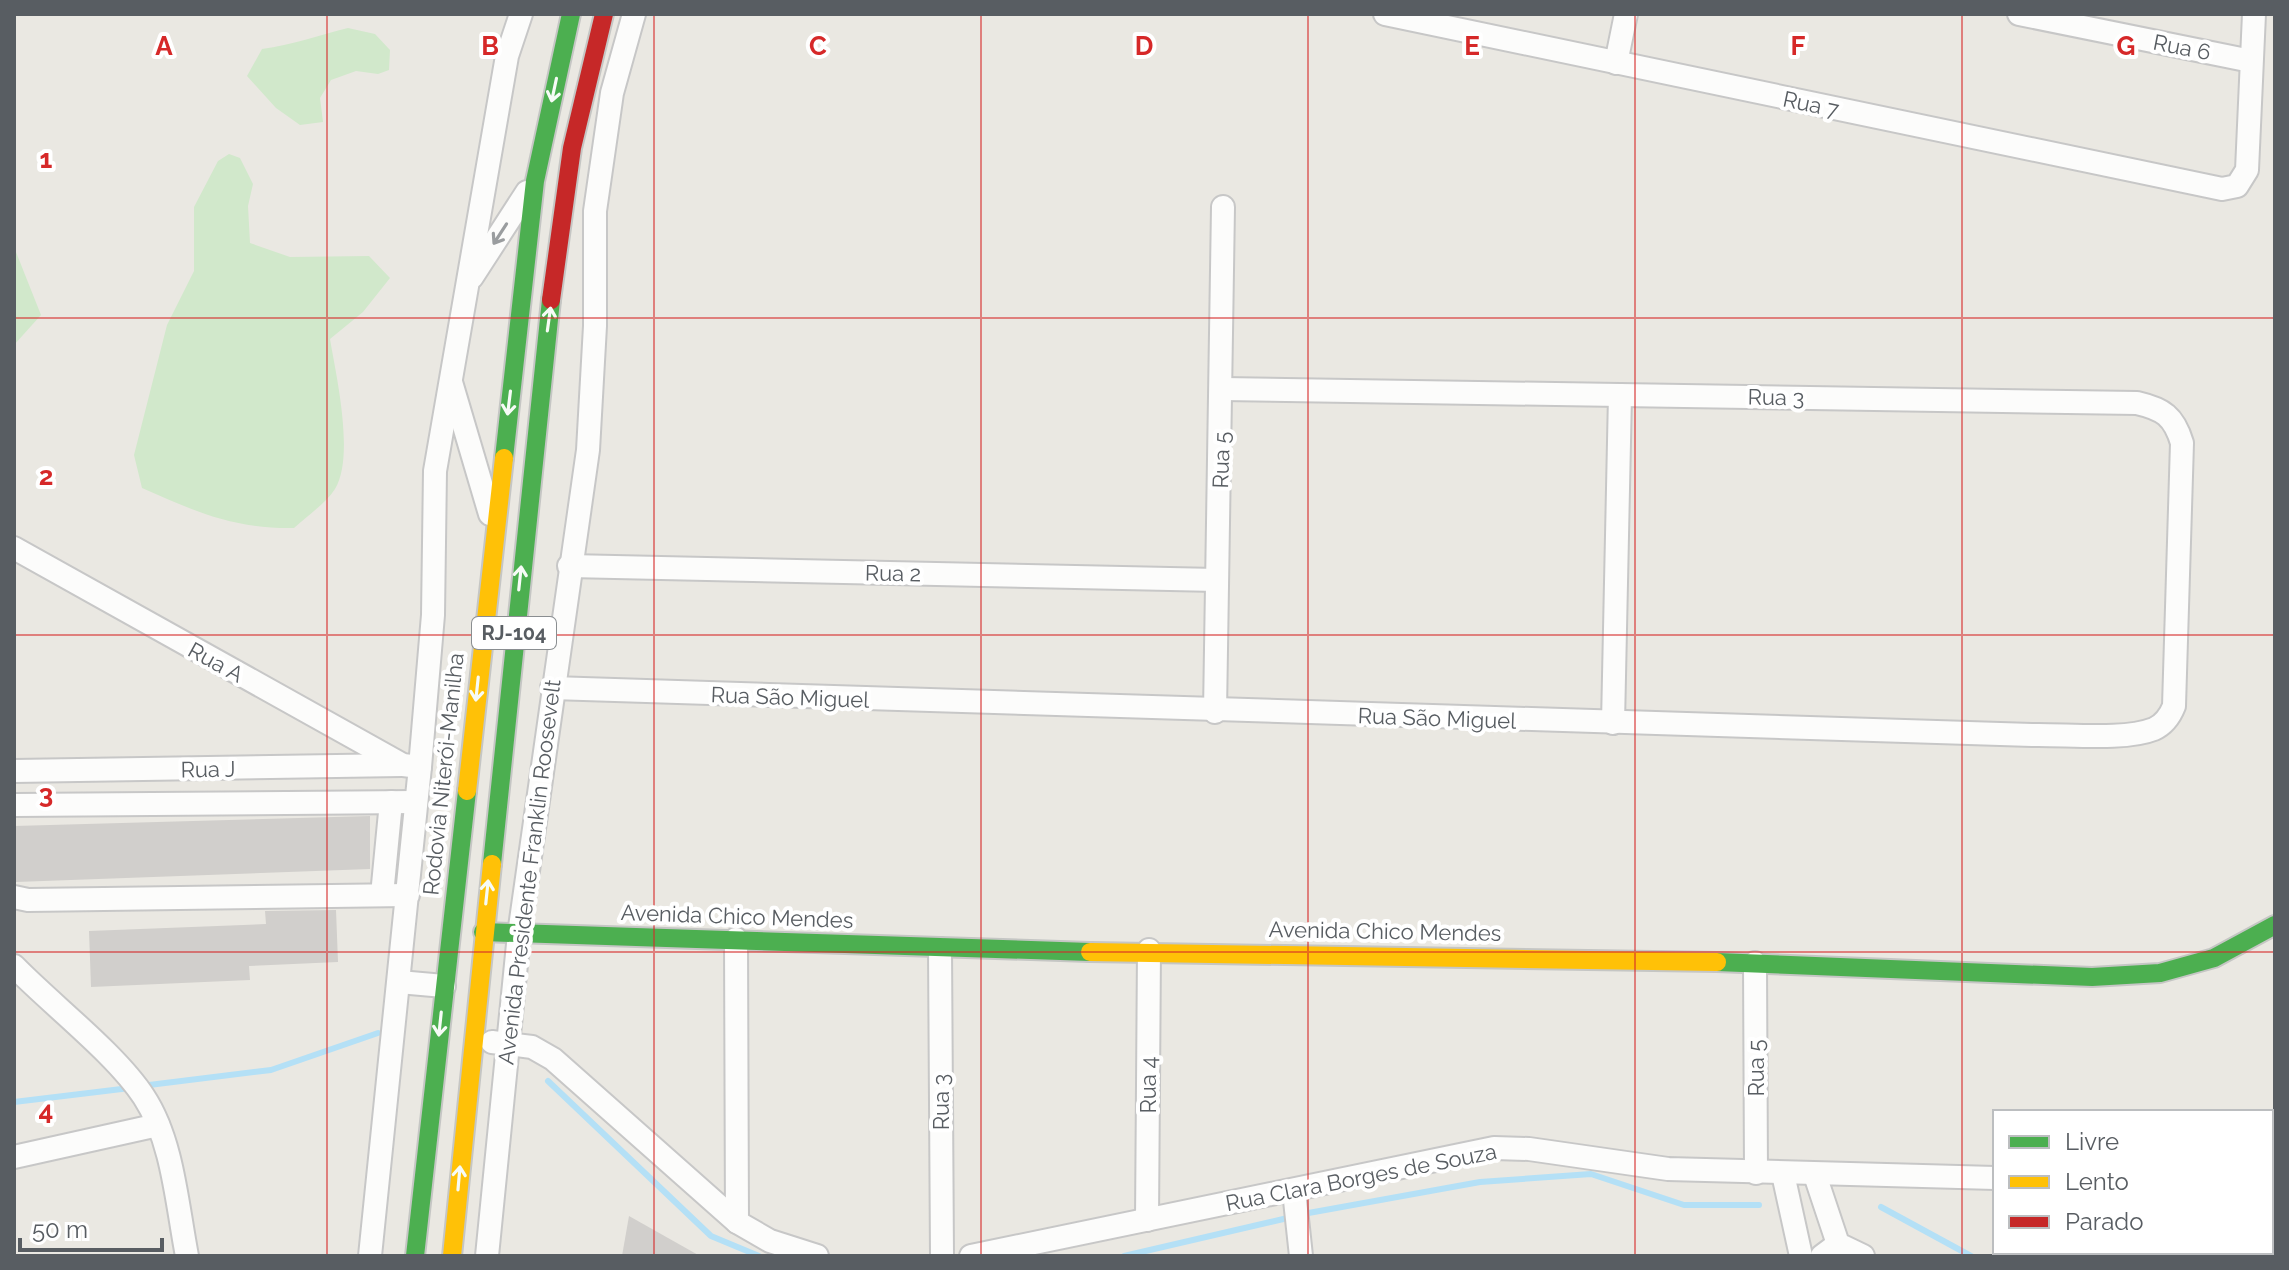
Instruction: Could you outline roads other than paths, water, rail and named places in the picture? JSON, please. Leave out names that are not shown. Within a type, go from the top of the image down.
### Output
[{"type":"main road","name":"Rodovia Niterói-Manilha","points":[[415,1256],[535,181],[571,14]]},
{"type":"main road","name":"RJ-104","points":[[452,1256],[541,375],[572,148],[604,14]]},
{"type":"main road","name":"Avenida Chico Mendes","points":[[483,932],[736,939],[940,949],[1149,950],[1755,963],[2092,977],[2160,973],[2214,958],[2275,925]]},
{"type":"street","points":[[370,1256],[416,802],[412,766],[433,615],[435,471],[507,56],[521,14]]},
{"type":"street","name":"Avenida Presidente Franklin Roosevelt","points":[[487,1256],[519,934],[569,566],[588,450],[595,326],[595,211],[612,93],[634,14]]},
{"type":"street","name":"Rua 7","points":[[1385,14],[2222,189],[2237,186],[2247,170],[2251,61]]},
{"type":"street","points":[[1616,63],[1626,14]]},
{"type":"street","name":"Rua 6","points":[[2019,14],[2251,61]]},
{"type":"street","points":[[2251,61],[2254,14]]},
{"type":"street","points":[[465,287],[535,181]]},
{"type":"street","points":[[564,204],[595,211]]},
{"type":"street","name":"Rua 5","points":[[1215,712],[1223,389],[1223,207]]},
{"type":"street","points":[[450,377],[495,530]]},
{"type":"street","name":"Rua 3","points":[[1223,389],[2137,403],[2162,409],[2176,424],[2182,443],[2176,569]]},
{"type":"street","points":[[1613,723],[1620,395]]},
{"type":"street","name":"Rua A","points":[[14,548],[412,766]]},
{"type":"street","name":"Rua 2","points":[[569,566],[1217,580]]},
{"type":"street","name":"Rua São Miguel","points":[[552,688],[1215,712],[2032,735],[2139,733],[2156,728],[2169,718],[2174,706],[2176,569]]},
{"type":"street","name":"Rua J","points":[[14,771],[412,766]]},
{"type":"street","points":[[382,895],[391,802]]},
{"type":"street","points":[[14,805],[416,802]]},
{"type":"street","points":[[14,897],[28,900],[408,895]]},
{"type":"street","points":[[736,939],[737,1222]]},
{"type":"street","name":"Rua 3","points":[[940,949],[942,1256]]},
{"type":"street","name":"Rua 4","points":[[1147,1220],[1149,950]]},
{"type":"street","name":"Rua 5","points":[[1755,963],[1756,1173]]},
{"type":"street","points":[[14,966],[133,1083],[155,1118],[187,1256]]},
{"type":"street","points":[[399,982],[444,986]]},
{"type":"street","points":[[475,1039],[532,1047],[553,1059],[737,1222],[770,1241],[817,1256]]},
{"type":"street","points":[[14,1157],[155,1118]]},
{"type":"street","name":"Rua Clara Borges de Souza","points":[[971,1256],[1147,1220],[1295,1198],[1494,1148],[1529,1149],[1668,1169],[1993,1178]]},
{"type":"street","points":[[1783,1174],[1801,1256]]},
{"type":"street","points":[[1815,1175],[1830,1250],[1863,1256]]},
{"type":"street","points":[[1295,1198],[1301,1256]]},
{"type":"waterway","points":[[141,1086],[271,1070],[378,1033]]},
{"type":"waterway","points":[[548,1081],[711,1236],[759,1256]]},
{"type":"waterway","points":[[14,1102],[130,1088]]},
{"type":"waterway","points":[[1303,1214],[1480,1182],[1591,1174],[1684,1205],[1759,1205]]},
{"type":"waterway","points":[[1881,1207],[1971,1256]]},
{"type":"waterway","points":[[1124,1256],[1292,1217]]}]
